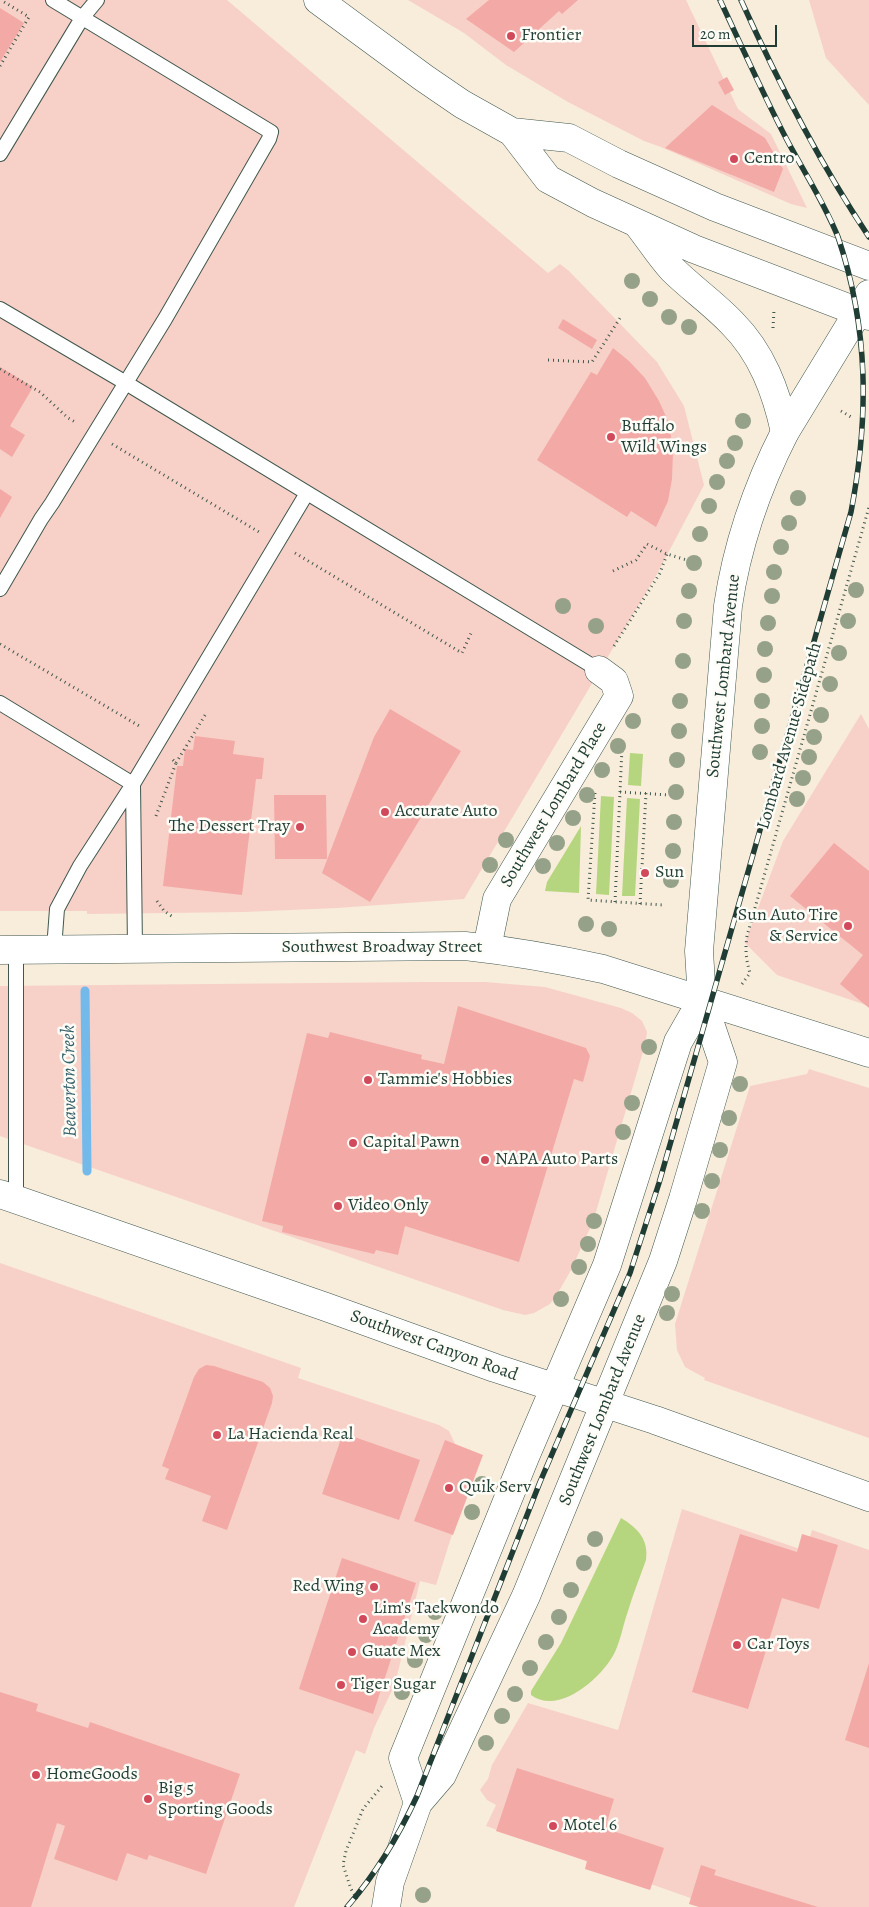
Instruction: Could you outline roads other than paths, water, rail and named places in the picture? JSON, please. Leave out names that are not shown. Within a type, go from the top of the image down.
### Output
[{"type":"street","points":[[318,0],[462,104],[512,132],[569,138],[619,164],[715,207],[869,266]]},
{"type":"street","points":[[512,132],[548,179],[639,226],[694,249],[866,307]]},
{"type":"street","points":[[639,226],[671,268],[732,323],[751,346],[768,375],[778,403],[784,432]]},
{"type":"street","name":"Southwest Lombard Avenue","points":[[386,1907],[390,1882],[418,1803],[442,1775],[522,1605],[663,1261],[683,1199],[723,1062],[702,1000],[700,942],[728,606],[733,573],[760,485],[784,432],[866,307]]},
{"type":"street","name":"Southwest Lombard Place","points":[[487,948],[497,899],[619,696],[614,681],[599,670]]},
{"type":"street","name":"Southwest Broadway Street","points":[[8,950],[465,946],[487,948],[560,959],[603,969],[869,1053]]},
{"type":"street","points":[[418,1803],[403,1758],[485,1552],[606,1266],[678,1042],[702,1000]]},
{"type":"street","name":"Southwest Canyon Road","points":[[8,1197],[869,1496]]},
{"type":"lane","points":[[0,589],[198,263],[269,139],[271,132],[52,0]]},
{"type":"lane","points":[[0,154],[82,18],[97,0]]},
{"type":"lane","points":[[0,309],[126,383],[599,670]]},
{"type":"lane","points":[[54,949],[57,909],[80,866],[133,784],[307,493]]},
{"type":"lane","points":[[0,703],[133,784]]},
{"type":"lane","points":[[133,784],[136,949]]},
{"type":"lane","points":[[8,950],[8,1197]]},
{"type":"waterway","name":"Beaverton Creek","points":[[85,991],[87,1171]]},
{"type":"railway","points":[[347,1907],[386,1854],[417,1796],[540,1482],[630,1273],[659,1183],[851,512],[861,442],[863,374],[856,306],[848,271],[833,225],[778,123],[720,0]]},
{"type":"railway","points":[[741,0],[816,151],[869,237]]},
{"type":"place","name":"Frontier","points":[[511,36]]},
{"type":"place","name":"Centro","points":[[734,159]]},
{"type":"place","name":"Buffalo Wild Wings","points":[[611,437]]},
{"type":"place","name":"Accurate Auto","points":[[385,812]]},
{"type":"place","name":"The Dessert Tray","points":[[300,827]]},
{"type":"place","name":"Sun","points":[[645,873]]},
{"type":"place","name":"Sun Auto Tire & Service","points":[[848,926]]},
{"type":"place","name":"Tammie's Hobbies","points":[[368,1080]]},
{"type":"place","name":"Capital Pawn","points":[[353,1143]]},
{"type":"place","name":"NAPA Auto Parts","points":[[485,1160]]},
{"type":"place","name":"Video Only","points":[[338,1206]]},
{"type":"place","name":"La Hacienda Real","points":[[217,1435]]},
{"type":"place","name":"Quik Serv","points":[[449,1488]]},
{"type":"place","name":"Red Wing","points":[[374,1587]]},
{"type":"place","name":"Lim's Taekwondo Academy","points":[[363,1619]]},
{"type":"place","name":"Car Toys","points":[[737,1645]]},
{"type":"place","name":"Guate Mex","points":[[352,1652]]},
{"type":"place","name":"Tiger Sugar","points":[[341,1685]]},
{"type":"place","name":"HomeGoods","points":[[36,1775]]},
{"type":"place","name":"Big 5 Sporting Goods","points":[[148,1799]]},
{"type":"place","name":"Motel 6","points":[[553,1826]]}]
